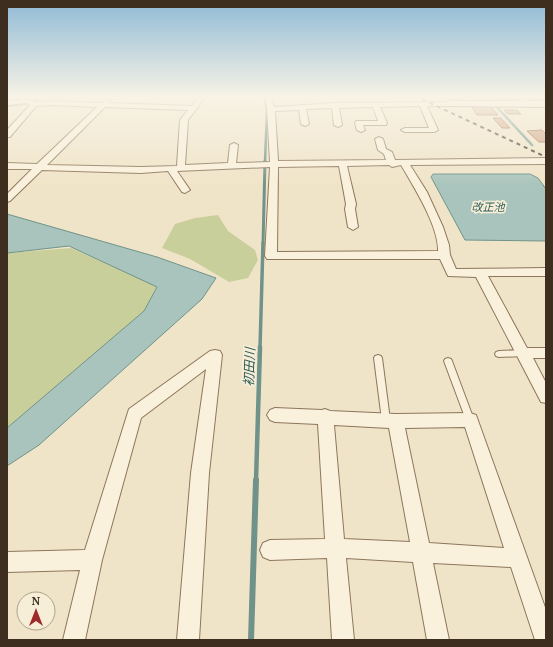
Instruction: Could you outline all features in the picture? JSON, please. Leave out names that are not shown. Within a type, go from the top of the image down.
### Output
[{"type":"street","points":[[7,135],[13,126]]},
{"type":"street","points":[[7,200],[82,126]]},
{"type":"street","points":[[183,126],[176,168],[185,190]]},
{"type":"street","points":[[270,126],[268,164],[271,256],[444,254]]},
{"type":"street","points":[[406,130],[434,130],[432,126]]},
{"type":"street","points":[[379,139],[382,150],[388,152],[392,164]]},
{"type":"street","points":[[232,166],[234,145]]},
{"type":"street","points":[[7,166],[122,170],[268,164],[343,165],[546,161]]},
{"type":"street","points":[[405,164],[422,192],[438,227],[444,245],[444,254],[452,273],[543,272],[546,282]]},
{"type":"street","points":[[343,165],[351,204],[350,209],[353,227]]},
{"type":"street","points":[[480,273],[546,397]]},
{"type":"street","points":[[523,353],[546,354]]},
{"type":"street","points":[[74,640],[92,560],[134,414],[215,355],[200,473],[188,640]]},
{"type":"street","points":[[275,415],[391,420],[470,420],[546,640]]},
{"type":"street","points":[[325,416],[343,640]]},
{"type":"street","points":[[391,420],[421,552],[438,640]]},
{"type":"street","points":[[270,550],[336,548],[518,558]]},
{"type":"street","points":[[7,562],[92,560]]},
{"type":"lane","points":[[499,354],[523,353]]},
{"type":"lane","points":[[378,358],[391,420]]},
{"type":"lane","points":[[448,361],[470,420]]},
{"type":"green space","points":[[218,215],[228,231],[255,250],[258,260],[248,278],[229,282],[190,259],[162,248],[175,224],[195,218]]},
{"type":"green space","points":[[71,248],[157,286],[144,311],[7,428],[7,253]]},
{"type":"water","name":"改正池","points":[[433,174],[530,174],[538,178],[546,189],[546,241],[465,240],[431,177]]},
{"type":"water","points":[[7,214],[157,257],[216,278],[202,299],[39,445],[7,466],[7,428],[144,311],[157,287],[69,246],[7,253]]},
{"type":"building","points":[[500,126],[508,126],[510,128],[502,128]]},
{"type":"building","points":[[542,130],[546,134],[546,142],[539,142],[527,131]]},
{"type":"waterway","name":"初田川","points":[[265,162],[266,126]]},
{"type":"waterway","points":[[515,126],[532,145]]},
{"type":"waterway","name":"初田川","points":[[263,244],[265,161]]},
{"type":"waterway","name":"初田川","points":[[260,348],[263,243]]},
{"type":"waterway","name":"初田川","points":[[256,481],[260,347]]},
{"type":"waterway","name":"初田川","points":[[251,640],[256,480]]},
{"type":"railway","points":[[480,126],[546,157]]}]
